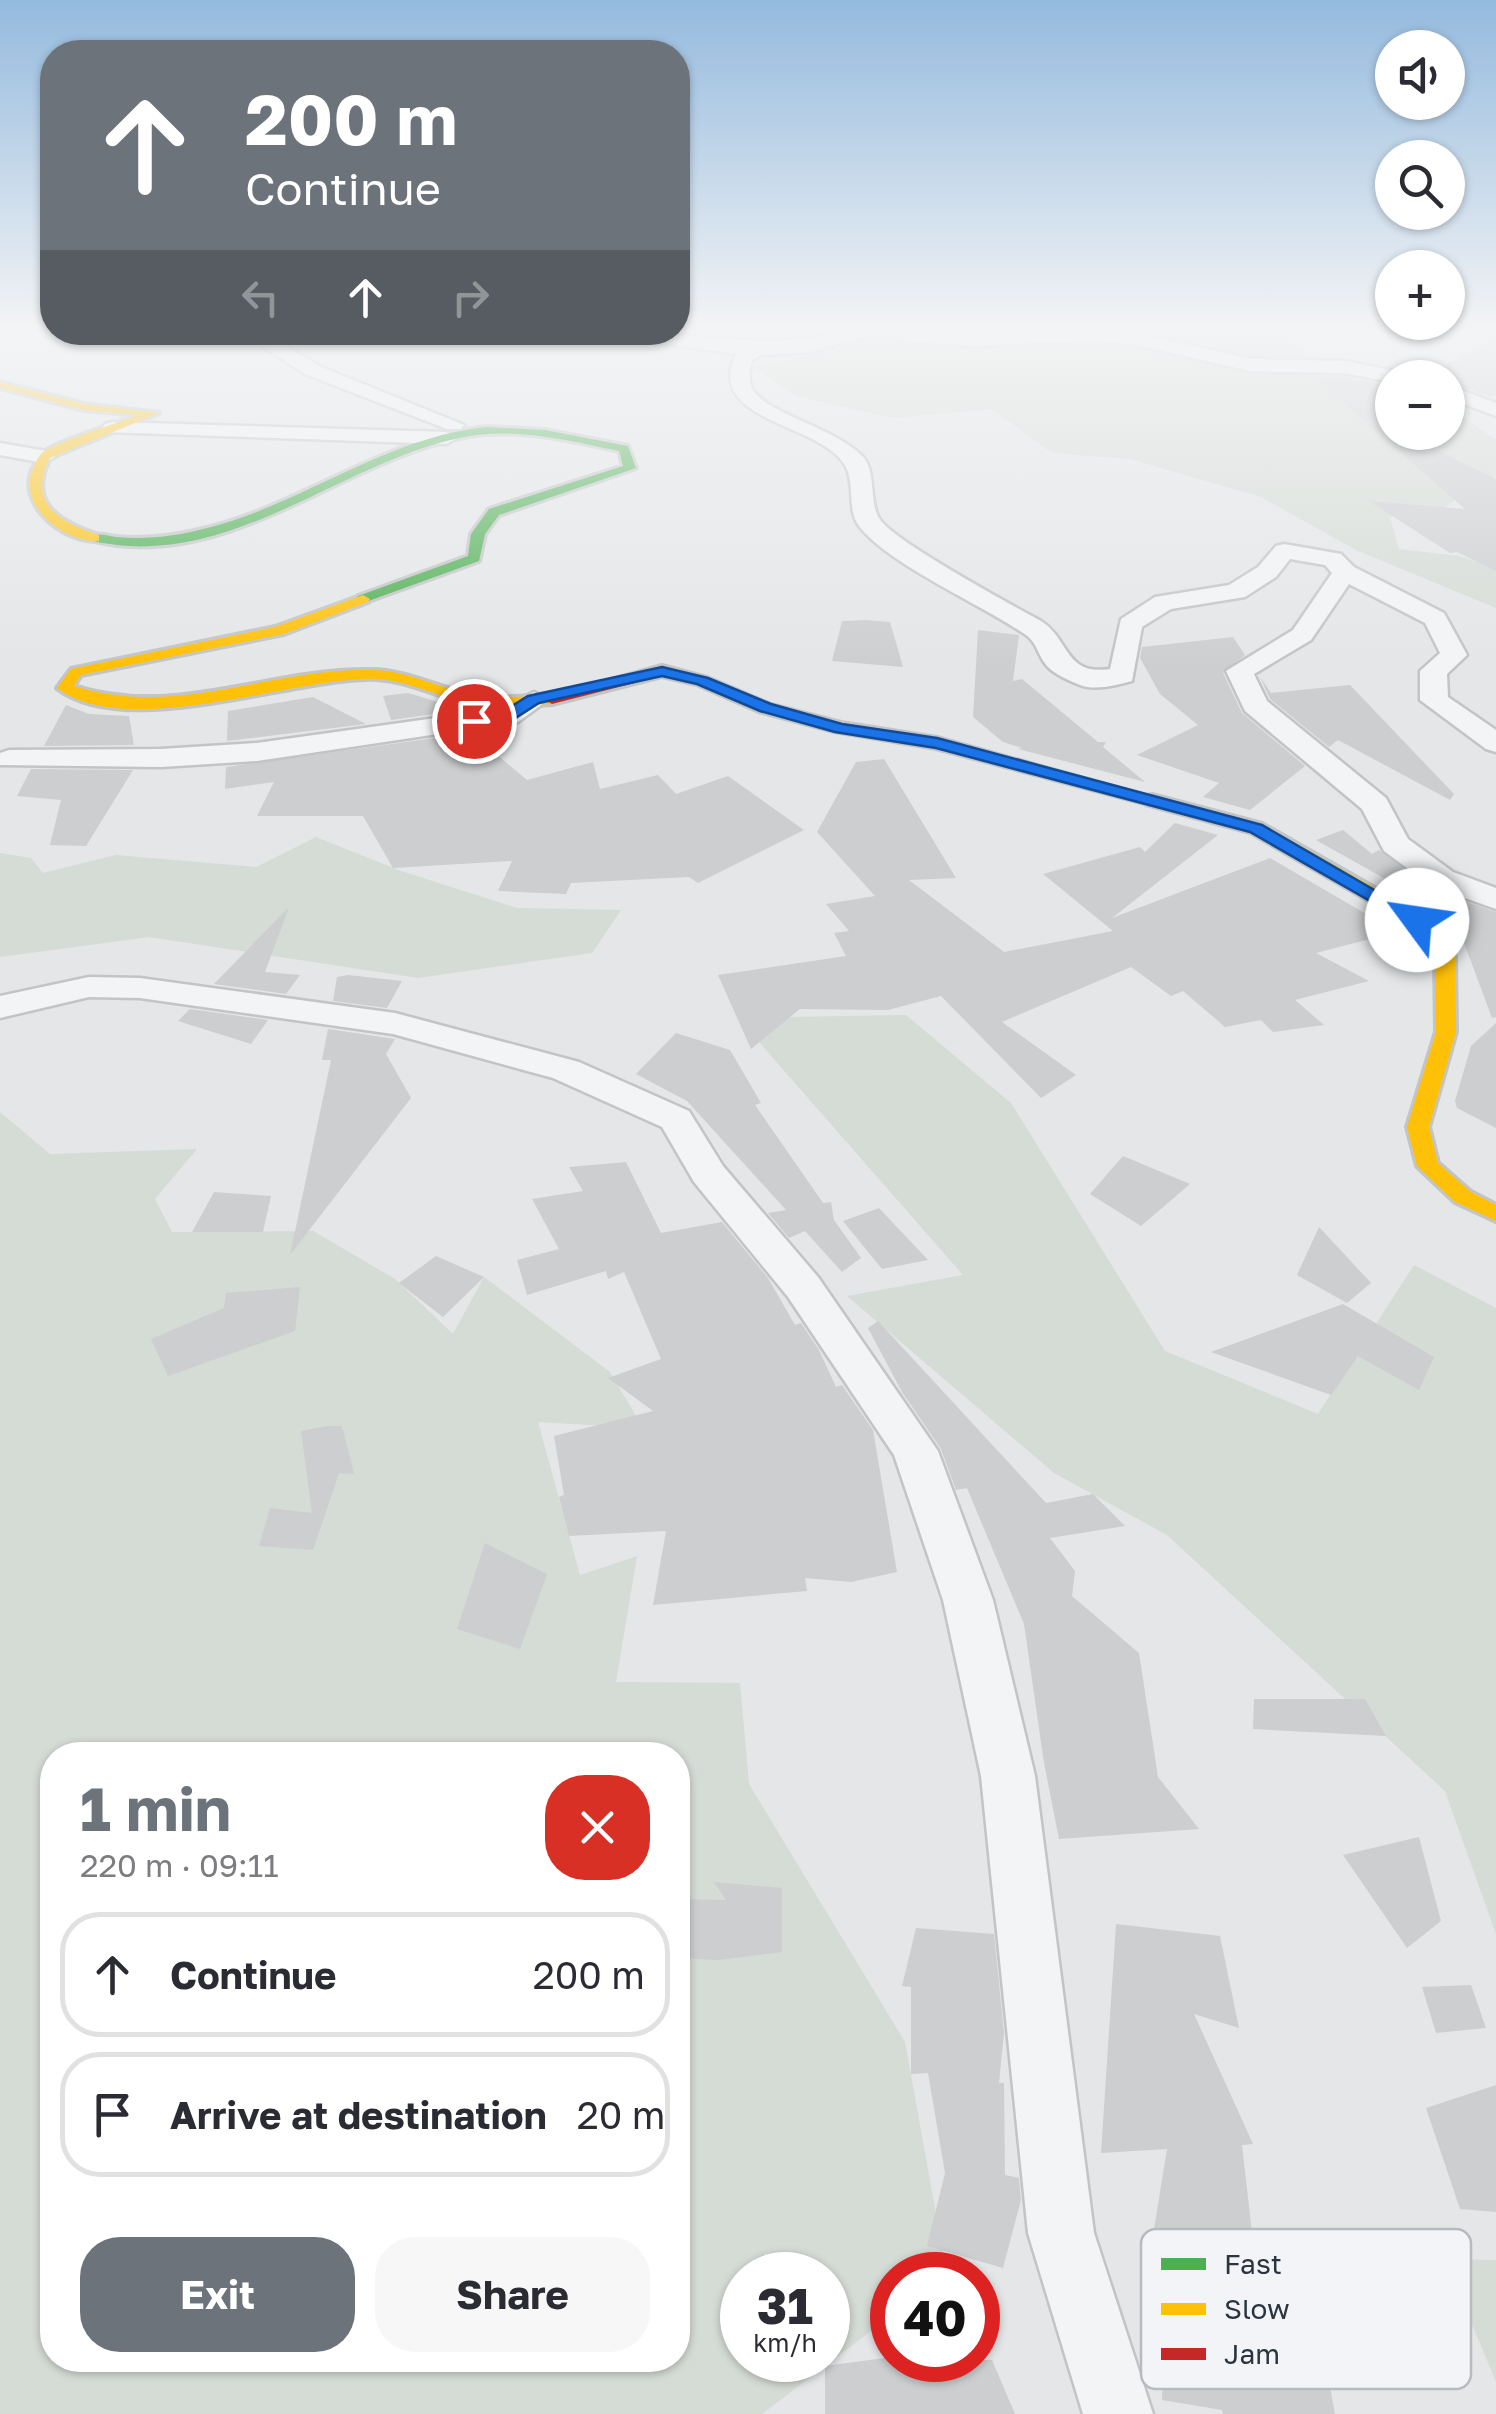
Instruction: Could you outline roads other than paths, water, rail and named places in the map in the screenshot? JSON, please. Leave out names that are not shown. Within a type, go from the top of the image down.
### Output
[{"type":"street","points":[[0,449],[44,457],[82,441]]},
{"type":"street","points":[[44,457],[34,475],[32,493],[45,513],[95,538],[141,544],[181,542],[201,536],[439,441]]},
{"type":"street","points":[[595,441],[624,449],[630,468],[494,512],[478,534],[474,558],[279,631],[76,672],[65,688],[89,699],[150,702],[223,697],[363,674],[399,676],[489,702],[534,700],[662,671],[702,681],[765,708],[840,728],[937,743],[1256,828],[1417,920],[1445,956],[1446,1032],[1418,1127],[1428,1166],[1463,1197],[1496,1214]]},
{"type":"street","points":[[827,441],[856,463],[868,522],[908,554],[1042,632],[1058,663],[1091,680],[1124,675],[1130,624],[1164,602],[1236,592],[1267,572],[1284,551],[1333,559],[1346,572],[1436,618],[1454,654],[1433,671],[1434,700],[1496,743]]},
{"type":"street","points":[[1346,572],[1302,636],[1239,671],[1255,706],[1375,804],[1395,844],[1442,880],[1496,899]]},
{"type":"street","points":[[10,760],[257,752],[508,716],[534,700]]},
{"type":"street","points":[[0,1007],[89,987],[140,988],[395,1024],[566,1070],[676,1119],[708,1173],[804,1287],[915,1450],[968,1600],[1008,1776],[1061,2233],[1118,2414]]}]
